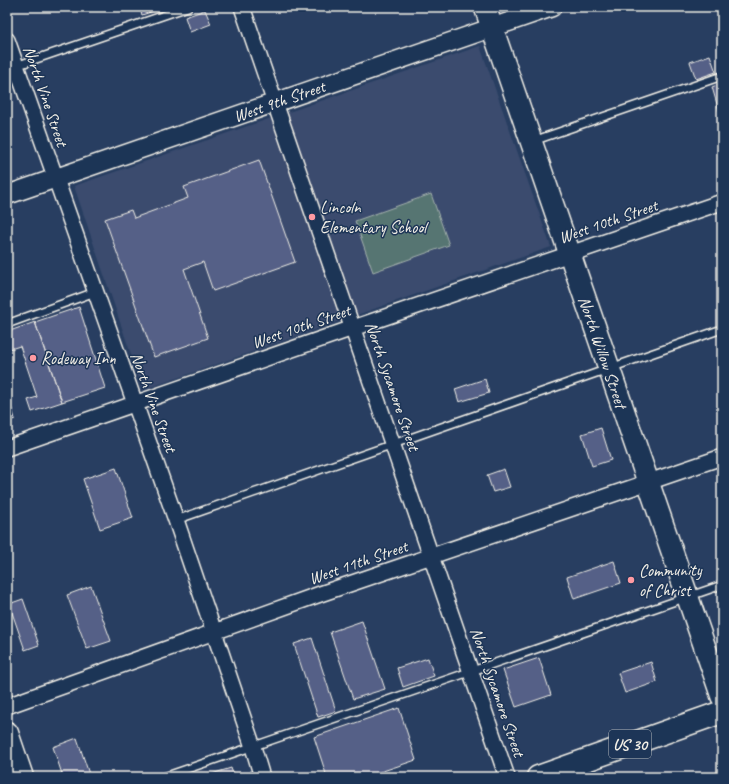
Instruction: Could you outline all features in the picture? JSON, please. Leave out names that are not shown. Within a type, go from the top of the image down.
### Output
[{"type":"main road","name":"North Willow Street","points":[[485,7],[722,697]]},
{"type":"main road","name":"US 30","points":[[538,777],[722,712]]},
{"type":"main road","points":[[7,733],[22,777]]},
{"type":"street","name":"North Sycamore Street","points":[[242,7],[507,777]]},
{"type":"street","name":"West 9th Street","points":[[7,195],[552,7]]},
{"type":"street","name":"North Vine Street","points":[[7,40],[11,68],[55,179],[135,403],[176,520],[262,777]]},
{"type":"street","name":"West 10th Street","points":[[7,448],[722,202]]},
{"type":"street","name":"West 11th Street","points":[[7,706],[323,593],[722,457]]},
{"type":"lane","points":[[11,68],[188,7]]},
{"type":"lane","points":[[531,142],[722,76]]},
{"type":"lane","points":[[7,324],[95,292]]},
{"type":"lane","points":[[176,520],[722,329]]},
{"type":"lane","points":[[164,777],[722,585]]},
{"type":"shaded area","name":"Lincoln Elementary School","points":[[480,46],[551,247],[143,390],[74,186]]},
{"type":"green space","points":[[431,194],[449,245],[373,272],[355,221]]},
{"type":"building","points":[[139,7],[163,7],[163,8],[142,15]]},
{"type":"building","points":[[205,10],[211,24],[190,32],[185,17]]},
{"type":"building","points":[[710,55],[716,72],[696,79],[690,62]]},
{"type":"building","points":[[722,83],[722,110],[719,111],[712,87]]},
{"type":"building","points":[[259,160],[295,262],[213,291],[203,262],[184,269],[208,338],[154,357],[105,219],[131,210],[134,218],[188,198],[184,187]]},
{"type":"building","points":[[79,307],[105,388],[62,402],[35,322]]},
{"type":"building","points":[[35,322],[62,402],[32,412],[28,400],[37,397],[20,346],[7,350],[7,332]]},
{"type":"building","points":[[485,379],[489,393],[459,402],[455,389]]},
{"type":"building","points":[[7,393],[15,419],[7,422]]},
{"type":"building","points":[[601,428],[611,460],[592,466],[582,434]]},
{"type":"building","points":[[116,468],[133,518],[100,529],[83,479]]},
{"type":"building","points":[[504,469],[510,487],[493,492],[487,475]]},
{"type":"building","points":[[614,561],[621,583],[574,599],[567,577]]},
{"type":"building","points":[[91,586],[111,641],[87,649],[67,595]]},
{"type":"building","points":[[23,599],[39,645],[25,650],[9,604]]},
{"type":"building","points":[[362,621],[385,689],[353,699],[330,632]]},
{"type":"building","points":[[312,638],[336,711],[318,717],[294,644]]},
{"type":"building","points":[[428,658],[434,676],[403,687],[397,668]]},
{"type":"building","points":[[539,658],[551,695],[516,707],[503,670]]},
{"type":"building","points":[[651,662],[657,682],[625,693],[618,673]]},
{"type":"building","points":[[399,708],[416,760],[365,777],[327,777],[314,737]]},
{"type":"building","points":[[77,738],[90,777],[63,777],[53,747]]},
{"type":"building","points":[[231,768],[234,777],[202,777]]},
{"type":"place","name":"Lincoln Elementary School","points":[[312,217]]},
{"type":"place","name":"Rodeway Inn","points":[[33,358]]},
{"type":"place","name":"Community of Christ","points":[[631,580]]}]
